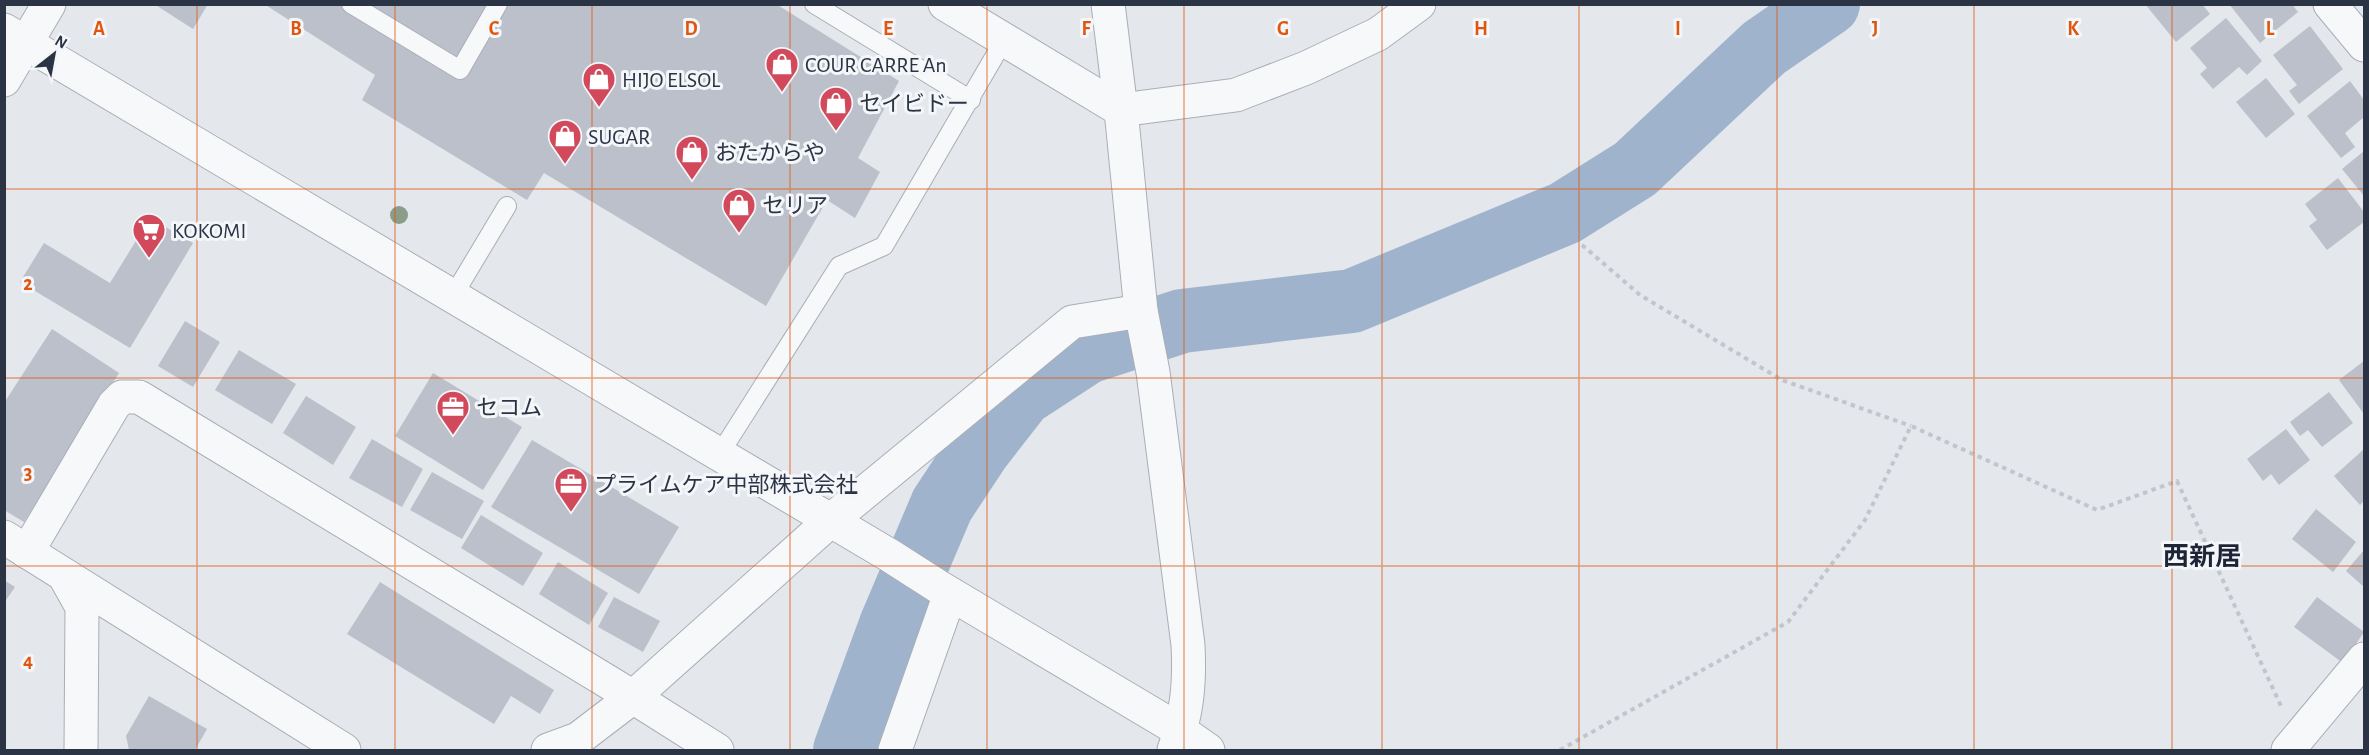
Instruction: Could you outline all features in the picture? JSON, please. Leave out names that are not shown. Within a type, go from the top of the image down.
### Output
[{"type":"street","points":[[4,80],[15,37],[49,4]]},
{"type":"street","points":[[945,4],[1121,110],[1236,95],[1306,68],[1378,34],[1419,4]]},
{"type":"street","points":[[1108,4],[1142,312],[1153,372],[1188,645],[1190,680],[1178,741]]},
{"type":"street","points":[[2330,4],[2364,45]]},
{"type":"street","points":[[15,37],[889,555],[1178,741],[1208,750]]},
{"type":"street","points":[[548,750],[578,739],[633,697],[830,521],[1072,322],[1142,312]]},
{"type":"street","points":[[344,750],[16,545],[114,405],[122,397],[139,397],[717,750]]},
{"type":"street","points":[[64,575],[82,607],[81,750]]},
{"type":"street","points":[[895,750],[945,590]]},
{"type":"street","points":[[2292,745],[2364,659]]},
{"type":"lane","points":[[351,4],[460,70],[498,4]]},
{"type":"lane","points":[[814,4],[971,100]]},
{"type":"lane","points":[[719,455],[839,266],[884,246],[1004,40]]},
{"type":"lane","points":[[453,296],[507,206]]},
{"type":"path","points":[[1582,245],[1640,295],[1782,380],[1911,426],[2097,510],[2177,481],[2292,745]]},
{"type":"path","points":[[1560,750],[1788,622],[1865,520],[1911,426]]},
{"type":"building","points":[[154,4],[208,4],[193,29]]},
{"type":"building","points":[[264,4],[776,4],[899,81],[858,158],[880,172],[855,218],[827,200],[766,306],[544,173],[527,200],[362,100],[375,75]]},
{"type":"building","points":[[2145,4],[2202,4],[2210,14],[2176,42]]},
{"type":"building","points":[[2229,4],[2292,4],[2298,12],[2260,43]]},
{"type":"building","points":[[2226,18],[2262,61],[2247,75],[2239,67],[2213,89],[2200,74],[2207,68],[2190,48]]},
{"type":"building","points":[[2310,26],[2343,69],[2299,104],[2289,91],[2297,85],[2273,55]]},
{"type":"building","points":[[2266,78],[2295,114],[2266,138],[2236,102]]},
{"type":"building","points":[[2350,81],[2364,100],[2364,117],[2345,133],[2355,147],[2341,158],[2307,116]]},
{"type":"building","points":[[2364,151],[2364,196],[2342,169]]},
{"type":"building","points":[[2338,178],[2364,212],[2364,222],[2327,250],[2309,226],[2317,220],[2305,204]]},
{"type":"building","points":[[150,218],[193,243],[130,348],[20,282],[44,243],[110,283]]},
{"type":"building","points":[[185,321],[220,342],[193,387],[158,366]]},
{"type":"building","points":[[52,329],[119,373],[24,522],[4,510],[4,403]]},
{"type":"building","points":[[239,350],[296,384],[272,424],[215,390]]},
{"type":"building","points":[[2364,361],[2364,414],[2339,380]]},
{"type":"building","points":[[433,373],[522,427],[483,490],[395,436]]},
{"type":"building","points":[[2329,392],[2353,423],[2322,447],[2308,430],[2300,436],[2290,422]]},
{"type":"building","points":[[306,396],[356,427],[333,465],[283,433]]},
{"type":"building","points":[[2286,429],[2310,460],[2279,485],[2271,474],[2263,481],[2247,459]]},
{"type":"building","points":[[372,439],[423,469],[402,507],[349,478]]},
{"type":"building","points":[[532,440],[679,527],[639,594],[491,507]]},
{"type":"building","points":[[2363,450],[2364,501],[2360,505],[2334,476]]},
{"type":"building","points":[[432,472],[484,501],[462,539],[410,510]]},
{"type":"building","points":[[2316,509],[2356,542],[2333,572],[2292,539]]},
{"type":"building","points":[[481,515],[543,553],[523,586],[461,548]]},
{"type":"building","points":[[2364,550],[2364,587],[2346,571]]},
{"type":"building","points":[[558,562],[608,593],[589,625],[539,594]]},
{"type":"building","points":[[4,580],[15,587],[4,603]]},
{"type":"building","points":[[380,582],[554,690],[540,714],[511,696],[494,724],[347,634]]},
{"type":"building","points":[[614,597],[660,621],[643,652],[598,627]]},
{"type":"building","points":[[2317,597],[2364,632],[2343,663],[2294,627]]},
{"type":"building","points":[[149,696],[207,729],[195,750],[129,750],[126,736]]},
{"type":"waterway","points":[[845,750],[891,625],[942,505],[979,449],[1021,395],[1087,352],[1182,321],[1352,301],[1565,213],[1635,169],[1764,48],[1828,4]]},
{"type":"place","name":"COUR CARRE An","points":[[782,93]]},
{"type":"place","name":"HIJO ELSOL","points":[[599,108]]},
{"type":"place","name":"セイビドー","points":[[836,132]]},
{"type":"place","name":"SUGAR","points":[[565,165]]},
{"type":"place","name":"おたからや","points":[[692,181]]},
{"type":"place","name":"セリア","points":[[739,234]]},
{"type":"place","name":"KOKOMI","points":[[149,259]]},
{"type":"place","name":"セコム","points":[[453,436]]},
{"type":"place","name":"プライムケア中部株式会社","points":[[571,513]]},
{"type":"district","name":"西新居","points":[[2202,556]]}]
